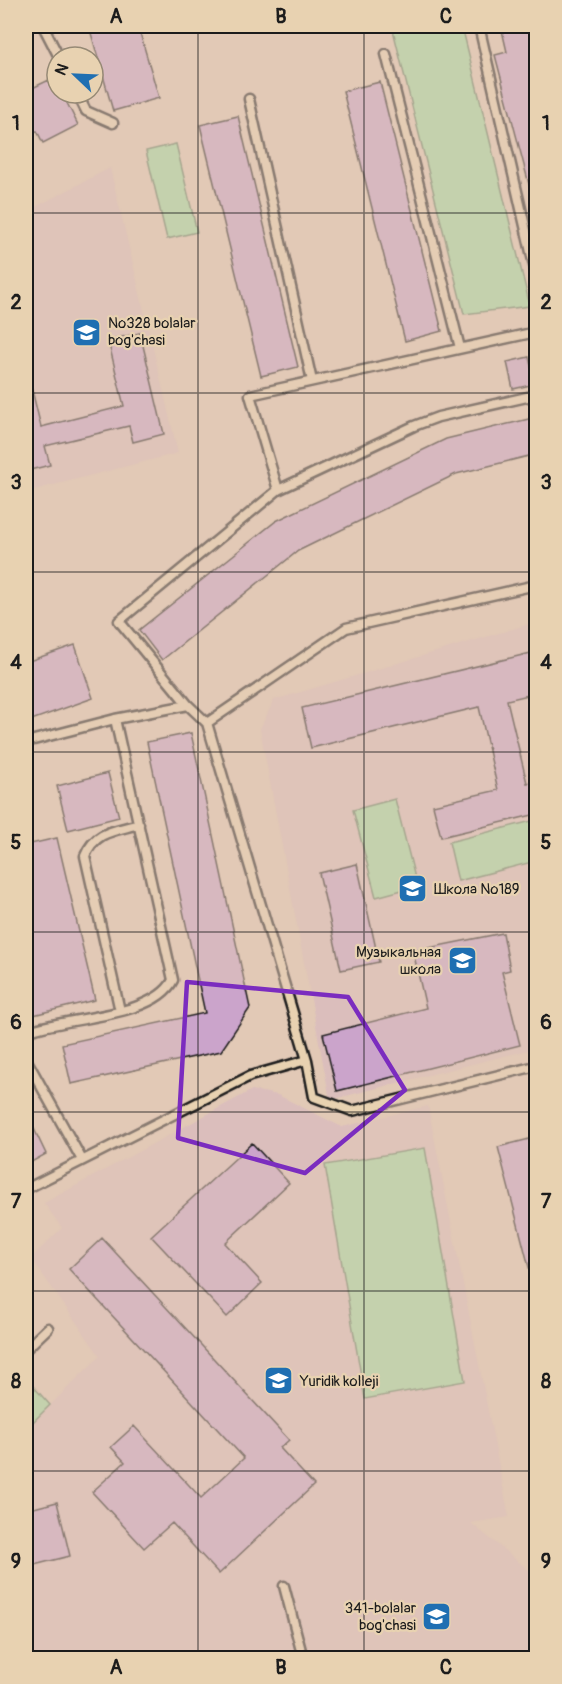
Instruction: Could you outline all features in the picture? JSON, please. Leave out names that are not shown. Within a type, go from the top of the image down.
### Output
[{"type":"lane","points":[[43,26],[53,45]]},
{"type":"lane","points":[[479,26],[537,274]]},
{"type":"lane","points":[[386,54],[460,348]]},
{"type":"lane","points":[[249,99],[312,381]]},
{"type":"lane","points":[[83,105],[86,111],[113,123]]},
{"type":"lane","points":[[278,490],[250,395],[535,332],[537,342]]},
{"type":"lane","points":[[537,395],[438,417],[278,490],[119,621],[188,705],[207,723],[307,1060],[314,1097],[352,1112],[537,1066]]},
{"type":"lane","points":[[207,723],[346,628],[537,585]]},
{"type":"lane","points":[[26,742],[115,719],[188,705]]},
{"type":"lane","points":[[26,1032],[138,1007],[168,990],[173,980],[115,719]]},
{"type":"lane","points":[[120,1011],[85,856],[89,846],[98,837],[139,824]]},
{"type":"lane","points":[[26,1059],[82,1160]]},
{"type":"lane","points":[[26,1189],[250,1076],[307,1060]]},
{"type":"lane","points":[[26,1083],[36,1077]]},
{"type":"lane","points":[[26,1349],[48,1328]]},
{"type":"lane","points":[[284,1586],[303,1659]]},
{"type":"highlighted area","points":[[187,982],[348,997],[405,1090],[305,1173],[178,1138]]},
{"type":"shaded area","name":"№328 bolalar bog'chasi","points":[[110,168],[178,453],[26,492],[26,212]]},
{"type":"shaded area","name":"Школа №189","points":[[536,622],[536,1048],[330,1100],[260,729],[274,700]]},
{"type":"shaded area","name":"Yuridik kolleji","points":[[252,1090],[278,1095],[342,1127],[428,1106],[509,1517],[471,1523],[536,1576],[536,1658],[26,1658],[26,1429],[100,1356],[31,1258],[62,1228],[44,1203]]},
{"type":"green space","points":[[392,26],[462,26],[530,306],[464,314]]},
{"type":"green space","points":[[176,144],[197,232],[167,239],[146,151]]},
{"type":"green space","points":[[395,799],[417,886],[376,897],[353,810]]},
{"type":"green space","points":[[536,820],[536,861],[458,881],[449,842]]},
{"type":"green space","points":[[425,1148],[465,1381],[365,1399],[325,1165]]},
{"type":"green space","points":[[33,1386],[50,1405],[26,1429],[26,1392]]},
{"type":"building","points":[[89,26],[138,26],[159,98],[113,111],[105,83],[105,45],[94,45]]},
{"type":"building","points":[[501,26],[537,26],[537,44],[533,45],[537,60],[537,191],[531,192],[495,55],[507,52]]},
{"type":"building","points":[[45,82],[45,105],[68,105],[78,125],[43,143],[37,131],[26,134],[26,91]]},
{"type":"building","points":[[380,82],[442,331],[405,341],[343,91]]},
{"type":"building","points":[[238,116],[298,367],[261,376],[200,125]]},
{"type":"building","points":[[140,333],[164,434],[133,442],[129,426],[45,446],[50,465],[26,471],[26,390],[32,390],[41,427],[124,406],[108,340]]},
{"type":"building","points":[[529,357],[535,384],[513,389],[507,362]]},
{"type":"building","points":[[537,417],[537,454],[456,474],[298,551],[162,660],[139,630],[276,521],[446,439]]},
{"type":"building","points":[[75,645],[93,698],[26,722],[26,662]]},
{"type":"building","points":[[531,653],[537,675],[537,693],[507,700],[527,783],[537,781],[537,814],[441,837],[433,805],[498,790],[479,707],[311,748],[302,708]]},
{"type":"building","points":[[191,733],[250,1008],[221,1051],[71,1084],[62,1044],[205,1013],[147,742]]},
{"type":"building","points":[[108,773],[119,817],[68,830],[57,786]]},
{"type":"building","points":[[57,838],[95,1000],[29,1016],[26,1002],[26,845]]},
{"type":"building","points":[[357,864],[379,962],[341,970],[319,873]]},
{"type":"building","points":[[503,933],[510,970],[502,972],[520,1045],[337,1091],[323,1034],[426,1008],[413,951]]},
{"type":"building","points":[[26,1112],[46,1154],[26,1165]]},
{"type":"building","points":[[537,1137],[537,1275],[531,1275],[498,1147]]},
{"type":"building","points":[[252,1143],[289,1183],[225,1243],[262,1283],[227,1317],[151,1236]]},
{"type":"building","points":[[102,1238],[289,1440],[280,1448],[314,1485],[219,1574],[172,1523],[144,1548],[92,1492],[125,1462],[111,1447],[134,1426],[201,1498],[244,1458],[69,1269]]},
{"type":"building","points":[[57,1502],[70,1556],[26,1567],[26,1510]]},
{"type":"place","name":"№328 bolalar bog'chasi","points":[[87,332]]},
{"type":"place","name":"Школа №189","points":[[413,889]]},
{"type":"place","name":"Музыкальная школа","points":[[462,961]]},
{"type":"place","name":"Yuridik kolleji","points":[[279,1381]]},
{"type":"place","name":"341-bolalar bog'chasi","points":[[437,1617]]}]
